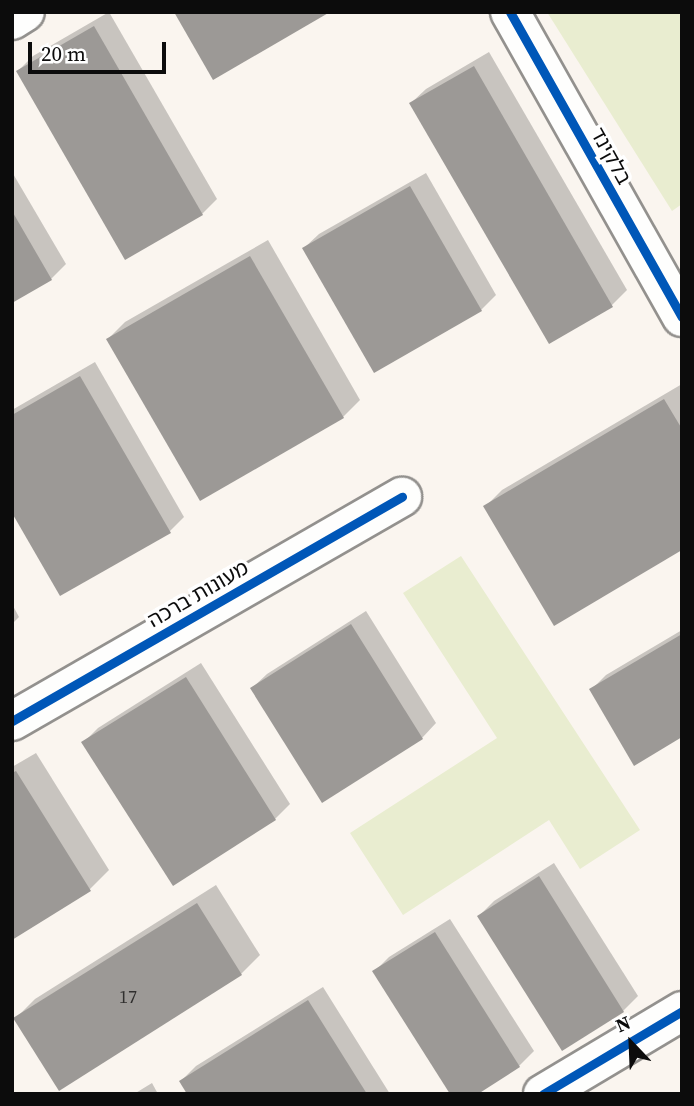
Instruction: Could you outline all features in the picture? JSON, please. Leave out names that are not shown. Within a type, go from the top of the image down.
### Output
[{"type":"street","points":[[12,20],[25,12]]},
{"type":"street","name":"בלקינד","points":[[510,12],[682,317]]},
{"type":"street","name":"מעונות ברכה","points":[[12,721],[402,497]]},
{"type":"street","points":[[543,1094],[682,1011]]},
{"type":"green space","points":[[547,12],[682,12],[682,204],[672,211]]},
{"type":"green space","points":[[461,556],[640,830],[580,869],[549,820],[403,915],[350,833],[497,738],[403,593]]},
{"type":"building","points":[[174,12],[330,12],[213,80]]},
{"type":"building","points":[[94,26],[203,215],[125,260],[16,71]]},
{"type":"building","points":[[474,66],[613,307],[549,344],[409,103]]},
{"type":"building","points":[[410,186],[482,311],[374,373],[302,248]]},
{"type":"building","points":[[12,211],[52,280],[12,303]]},
{"type":"building","points":[[250,256],[344,418],[200,501],[106,339]]},
{"type":"building","points":[[80,376],[171,533],[60,596],[12,513],[12,415]]},
{"type":"building","points":[[664,399],[682,429],[682,550],[554,626],[483,506]]},
{"type":"building","points":[[351,624],[423,739],[322,803],[250,688]]},
{"type":"building","points":[[682,634],[682,737],[634,766],[589,689]]},
{"type":"building","points":[[186,677],[276,820],[173,886],[81,742]]},
{"type":"building","points":[[16,771],[91,891],[12,940],[12,773]]},
{"type":"building","points":[[539,876],[624,1012],[562,1051],[477,916]]},
{"type":"building","points":[[197,903],[242,975],[59,1091],[13,1018]]},
{"type":"building","points":[[435,932],[520,1067],[478,1094],[450,1094],[372,971]]},
{"type":"building","points":[[308,1000],[367,1094],[187,1094],[179,1081]]},
{"type":"cycle path","points":[[510,12],[682,317]]},
{"type":"cycle path","points":[[12,721],[402,497]]},
{"type":"cycle path","points":[[543,1094],[682,1011]]}]
